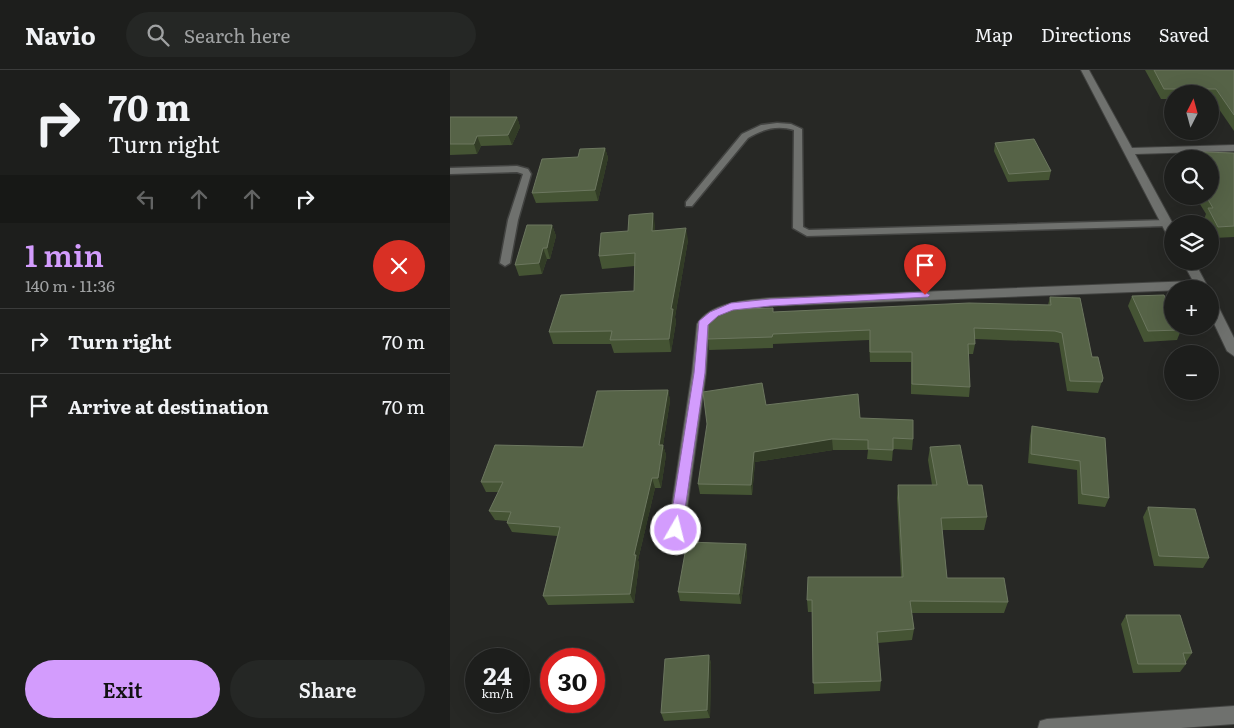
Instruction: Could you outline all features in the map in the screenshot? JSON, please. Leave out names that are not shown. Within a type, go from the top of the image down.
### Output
[{"type":"street","points":[[1085,70],[1164,219]]},
{"type":"street","points":[[1128,151],[1234,148]]},
{"type":"street","points":[[676,530],[699,373],[703,324],[714,314],[731,306],[770,302],[1164,288]]},
{"type":"street","points":[[1219,320],[1234,351]]},
{"type":"street","points":[[1046,728],[1234,715]]},
{"type":"lane","points":[[689,204],[745,136],[757,128],[788,125],[798,129],[798,228],[807,233],[1164,223]]},
{"type":"lane","points":[[450,171],[517,169],[527,174],[513,220],[505,263]]},
{"type":"building","points":[[1154,70],[1234,70],[1234,115],[1219,93],[1219,85],[1164,85],[1164,89]]},
{"type":"building","points":[[450,117],[517,117],[508,135],[477,136],[474,144],[450,144]]},
{"type":"building","points":[[1034,139],[1051,171],[1009,174],[995,143]]},
{"type":"building","points":[[605,148],[595,190],[532,193],[542,159],[578,157],[580,149]]},
{"type":"building","points":[[1219,153],[1234,153],[1234,226],[1219,227],[1219,215],[1212,215],[1208,208],[1213,208],[1211,205],[1219,205]]},
{"type":"building","points":[[653,213],[652,231],[686,228],[671,309],[673,309],[669,339],[610,340],[612,331],[549,332],[561,295],[634,291],[635,253],[599,256],[601,233],[628,231],[629,215]]},
{"type":"building","points":[[527,225],[552,225],[547,248],[543,248],[539,263],[515,265]]},
{"type":"building","points":[[1164,295],[1164,331],[1148,331],[1132,296]]},
{"type":"building","points":[[1050,297],[1080,298],[1092,357],[1098,357],[1103,378],[1102,382],[1070,381],[1062,333],[1055,331],[974,328],[975,344],[968,344],[970,387],[912,384],[912,352],[870,352],[870,330],[773,334],[772,337],[708,339],[709,317],[719,310],[773,308],[773,312],[969,303],[1051,305]]},
{"type":"building","points":[[762,383],[766,405],[858,394],[860,418],[913,420],[913,439],[893,438],[893,450],[868,449],[868,440],[832,439],[754,452],[751,485],[698,484],[707,424],[703,392]]},
{"type":"building","points":[[668,390],[659,445],[663,445],[658,478],[652,478],[634,555],[636,555],[630,594],[543,596],[560,527],[507,523],[511,512],[489,511],[503,482],[481,482],[495,445],[583,447],[597,391]]},
{"type":"building","points":[[1032,426],[1105,438],[1109,498],[1082,494],[1080,461],[1031,454]]},
{"type":"building","points":[[960,445],[968,485],[982,485],[987,517],[941,518],[947,578],[1004,578],[1008,602],[910,601],[914,629],[877,632],[881,681],[813,683],[812,600],[807,600],[808,577],[903,577],[898,485],[937,485],[930,447]]},
{"type":"building","points":[[1148,507],[1195,509],[1209,558],[1159,556]]},
{"type":"building","points":[[687,542],[746,544],[739,594],[678,592]]},
{"type":"building","points":[[1126,615],[1180,615],[1192,653],[1183,653],[1186,664],[1138,664]]},
{"type":"building","points":[[709,655],[707,710],[661,713],[665,659]]},
{"type":"route","points":[[676,530],[699,373],[703,324],[714,314],[731,306],[770,302],[925,295]]}]
